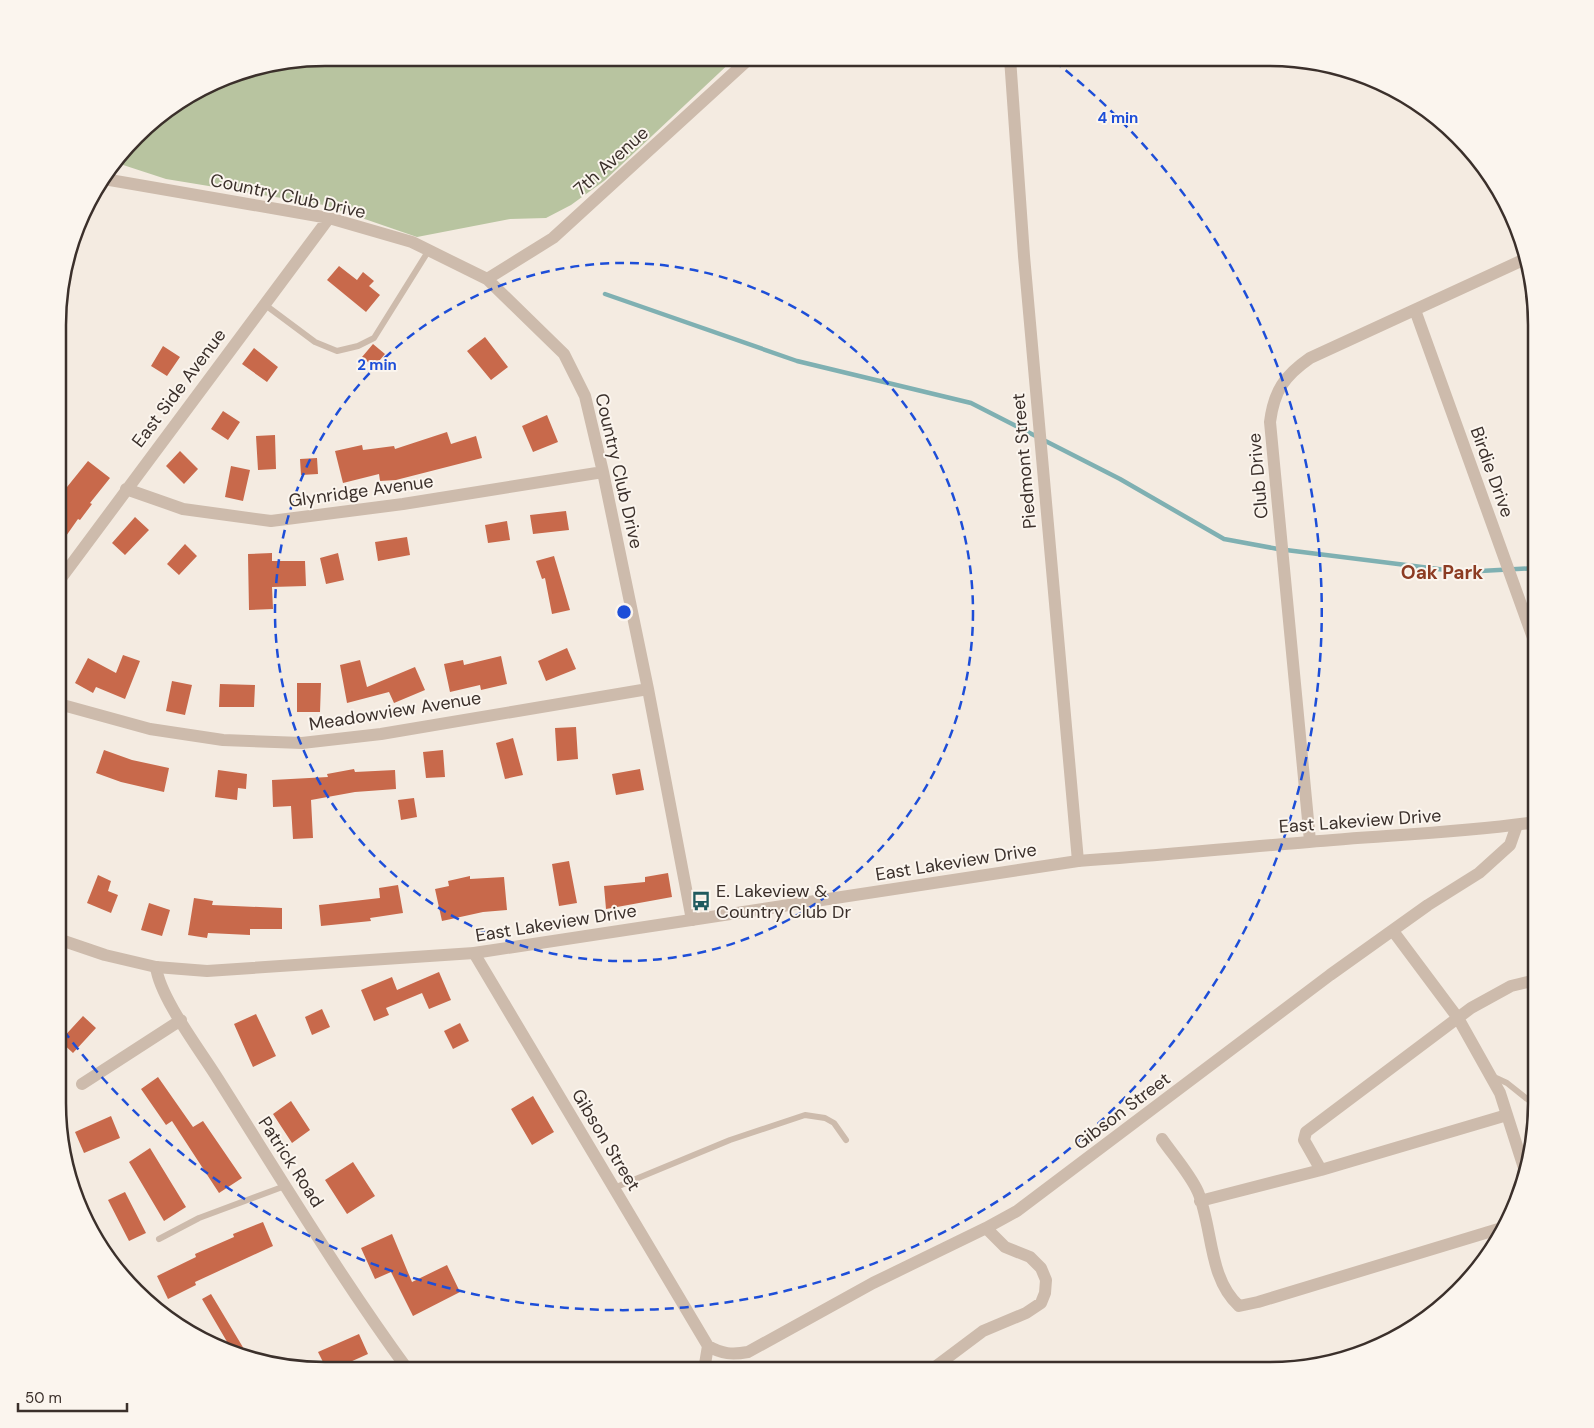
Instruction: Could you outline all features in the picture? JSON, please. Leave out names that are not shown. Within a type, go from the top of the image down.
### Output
[{"type":"street","name":"7th Avenue","points":[[488,279],[553,238],[741,66]]},
{"type":"street","name":"Piedmont Street","points":[[1011,66],[1024,256],[1078,861]]},
{"type":"street","name":"Country Club Drive","points":[[111,179],[329,218],[412,242],[488,279],[564,354],[585,396],[603,472],[648,689],[692,920]]},
{"type":"street","name":"East Side Avenue","points":[[66,571],[329,218]]},
{"type":"street","name":"Club Drive","points":[[1310,841],[1270,422],[1272,402],[1292,370],[1310,358],[1520,262]]},
{"type":"street","name":"Birdie Drive","points":[[1415,310],[1528,624]]},
{"type":"street","name":"Glynridge Avenue","points":[[126,489],[183,509],[271,521],[403,504],[603,472]]},
{"type":"street","name":"Meadowview Avenue","points":[[66,706],[150,729],[223,740],[302,743],[381,734],[648,689]]},
{"type":"street","name":"East Lakeview Drive","points":[[66,942],[105,955],[156,967],[207,971],[474,953],[1078,861],[1175,855],[1310,841],[1430,835],[1528,823]]},
{"type":"street","name":"Gibson Street","points":[[474,953],[708,1346],[719,1352],[732,1355],[748,1352],[873,1283],[1017,1211],[1072,1172],[1330,975],[1479,873],[1501,856],[1510,845],[1517,825]]},
{"type":"street","points":[[1393,931],[1458,1018],[1500,1093],[1521,1160]]},
{"type":"street","name":"Patrick Road","points":[[156,967],[158,979],[181,1020],[285,1186],[403,1362]]},
{"type":"street","points":[[1321,1170],[1304,1140],[1306,1132],[1471,1008],[1511,986],[1528,982]]},
{"type":"street","points":[[82,1084],[181,1020]]},
{"type":"street","points":[[1200,1201],[1321,1170],[1507,1115]]},
{"type":"street","points":[[1162,1138],[1198,1192],[1219,1274],[1229,1297],[1239,1306],[1258,1302],[1494,1230]]},
{"type":"street","points":[[942,1362],[983,1332],[1026,1313],[1041,1303],[1045,1293],[1046,1280],[1041,1268],[1030,1257],[1005,1247],[986,1228]]},
{"type":"street","points":[[705,1362],[708,1346]]},
{"type":"lane","points":[[264,304],[315,342],[338,351],[358,346],[374,338],[429,250]]},
{"type":"lane","points":[[1490,1076],[1507,1083],[1528,1100]]},
{"type":"lane","points":[[614,1188],[730,1140],[805,1115],[825,1118],[834,1124],[846,1140]]},
{"type":"lane","points":[[159,1239],[199,1218],[285,1186]]},
{"type":"green space","points":[[325,66],[726,66],[604,181],[571,205],[546,218],[510,219],[417,237],[324,205],[166,179],[123,165],[142,142],[181,110],[226,86],[275,71]]},
{"type":"building","points":[[339,266],[357,280],[363,272],[374,281],[369,286],[380,295],[366,312],[327,280]]},
{"type":"building","points":[[485,337],[508,367],[491,380],[467,351]]},
{"type":"building","points":[[373,344],[385,354],[374,367],[362,357]]},
{"type":"building","points":[[163,346],[180,357],[167,376],[151,366]]},
{"type":"building","points":[[254,348],[278,367],[267,382],[242,364]]},
{"type":"building","points":[[223,411],[240,422],[228,440],[211,429]]},
{"type":"building","points":[[547,415],[558,442],[533,452],[522,426]]},
{"type":"building","points":[[447,432],[451,444],[476,436],[482,458],[396,480],[380,481],[379,474],[343,483],[335,451],[362,445],[363,450],[394,446],[395,449]]},
{"type":"building","points":[[275,435],[276,469],[258,470],[256,436]]},
{"type":"building","points":[[180,451],[198,469],[184,484],[166,466]]},
{"type":"building","points":[[317,458],[318,474],[301,475],[300,459]]},
{"type":"building","points":[[88,461],[110,478],[66,536],[66,486]]},
{"type":"building","points":[[231,466],[250,470],[243,501],[225,497]]},
{"type":"building","points":[[566,511],[569,530],[533,534],[530,515]]},
{"type":"building","points":[[135,517],[149,530],[125,555],[112,543]]},
{"type":"building","points":[[507,521],[510,540],[488,543],[485,525]]},
{"type":"building","points":[[407,537],[410,555],[378,561],[375,542]]},
{"type":"building","points":[[185,544],[197,556],[179,575],[167,564]]},
{"type":"building","points":[[272,553],[272,561],[305,561],[306,586],[272,587],[273,609],[249,610],[248,554]]},
{"type":"building","points":[[338,553],[344,580],[326,584],[320,558]]},
{"type":"building","points":[[554,556],[570,610],[552,614],[545,578],[542,579],[536,561]]},
{"type":"building","points":[[567,648],[576,669],[546,681],[538,661]]},
{"type":"building","points":[[123,655],[140,661],[125,699],[96,687],[93,693],[75,683],[88,658],[116,673]]},
{"type":"building","points":[[501,656],[507,684],[481,690],[480,685],[450,692],[444,664],[463,660],[464,665]]},
{"type":"building","points":[[360,660],[367,687],[415,667],[425,690],[394,703],[389,692],[347,703],[340,665]]},
{"type":"building","points":[[172,681],[192,685],[185,715],[166,711]]},
{"type":"building","points":[[297,683],[321,683],[320,712],[297,712]]},
{"type":"building","points":[[220,684],[255,685],[254,707],[219,707]]},
{"type":"building","points":[[576,727],[578,759],[557,761],[555,728]]},
{"type":"building","points":[[513,738],[523,775],[505,779],[496,743]]},
{"type":"building","points":[[104,750],[132,760],[169,768],[164,792],[121,782],[96,773]]},
{"type":"building","points":[[443,750],[445,777],[426,778],[423,752]]},
{"type":"building","points":[[354,769],[355,772],[395,770],[396,789],[355,792],[311,800],[313,838],[293,839],[291,806],[273,807],[272,780],[328,777],[327,774]]},
{"type":"building","points":[[640,769],[644,790],[616,795],[612,774]]},
{"type":"building","points":[[218,770],[247,774],[246,789],[238,788],[237,800],[215,797]]},
{"type":"building","points":[[414,798],[417,817],[401,820],[398,800]]},
{"type":"building","points":[[569,861],[577,903],[559,906],[552,864]]},
{"type":"building","points":[[668,873],[672,897],[606,909],[604,886],[645,882],[645,877]]},
{"type":"building","points":[[98,875],[111,881],[108,891],[118,895],[111,913],[87,903]]},
{"type":"building","points":[[470,876],[470,879],[504,877],[507,910],[483,912],[442,921],[435,889],[449,886],[448,881]]},
{"type":"building","points":[[398,885],[403,913],[370,918],[371,921],[321,926],[319,905],[380,898],[379,888]]},
{"type":"building","points":[[194,898],[213,901],[212,905],[282,908],[282,929],[250,929],[250,935],[208,933],[207,938],[188,935]]},
{"type":"building","points":[[149,903],[170,910],[162,936],[141,930]]},
{"type":"building","points":[[439,972],[451,1000],[429,1009],[422,993],[386,1008],[389,1015],[374,1021],[361,990],[392,977],[397,990]]},
{"type":"building","points":[[322,1009],[330,1027],[312,1035],[305,1017]]},
{"type":"building","points":[[256,1014],[276,1056],[253,1067],[234,1024]]},
{"type":"building","points":[[83,1016],[96,1028],[73,1053],[66,1047],[66,1034]]},
{"type":"building","points":[[460,1023],[469,1041],[453,1049],[444,1031]]},
{"type":"building","points":[[158,1077],[193,1127],[203,1121],[242,1178],[219,1193],[172,1121],[166,1125],[141,1089]]},
{"type":"building","points":[[533,1096],[554,1132],[532,1145],[511,1109]]},
{"type":"building","points":[[291,1101],[310,1130],[292,1143],[273,1114]]},
{"type":"building","points":[[111,1116],[120,1138],[84,1153],[75,1132]]},
{"type":"building","points":[[150,1148],[186,1207],[164,1221],[129,1162]]},
{"type":"building","points":[[353,1162],[375,1196],[347,1214],[325,1180]]},
{"type":"building","points":[[125,1192],[146,1233],[129,1241],[108,1200]]},
{"type":"building","points":[[263,1222],[273,1246],[195,1282],[196,1285],[168,1299],[157,1276],[196,1257],[195,1254],[234,1237],[233,1234]]},
{"type":"building","points":[[392,1234],[412,1282],[447,1265],[460,1292],[413,1316],[391,1272],[375,1279],[361,1248]]},
{"type":"building","points":[[211,1294],[244,1349],[227,1343],[202,1299]]},
{"type":"building","points":[[359,1334],[368,1354],[350,1362],[325,1362],[323,1362],[318,1352]]},
{"type":"waterway","points":[[605,294],[797,361],[971,403],[1120,479],[1224,539],[1278,549],[1462,572],[1528,568]]},
{"type":"place","name":"E. Lakeview & Country Club Dr","points":[[701,901]]},
{"type":"district","name":"Oak Park","points":[[1442,572]]}]
